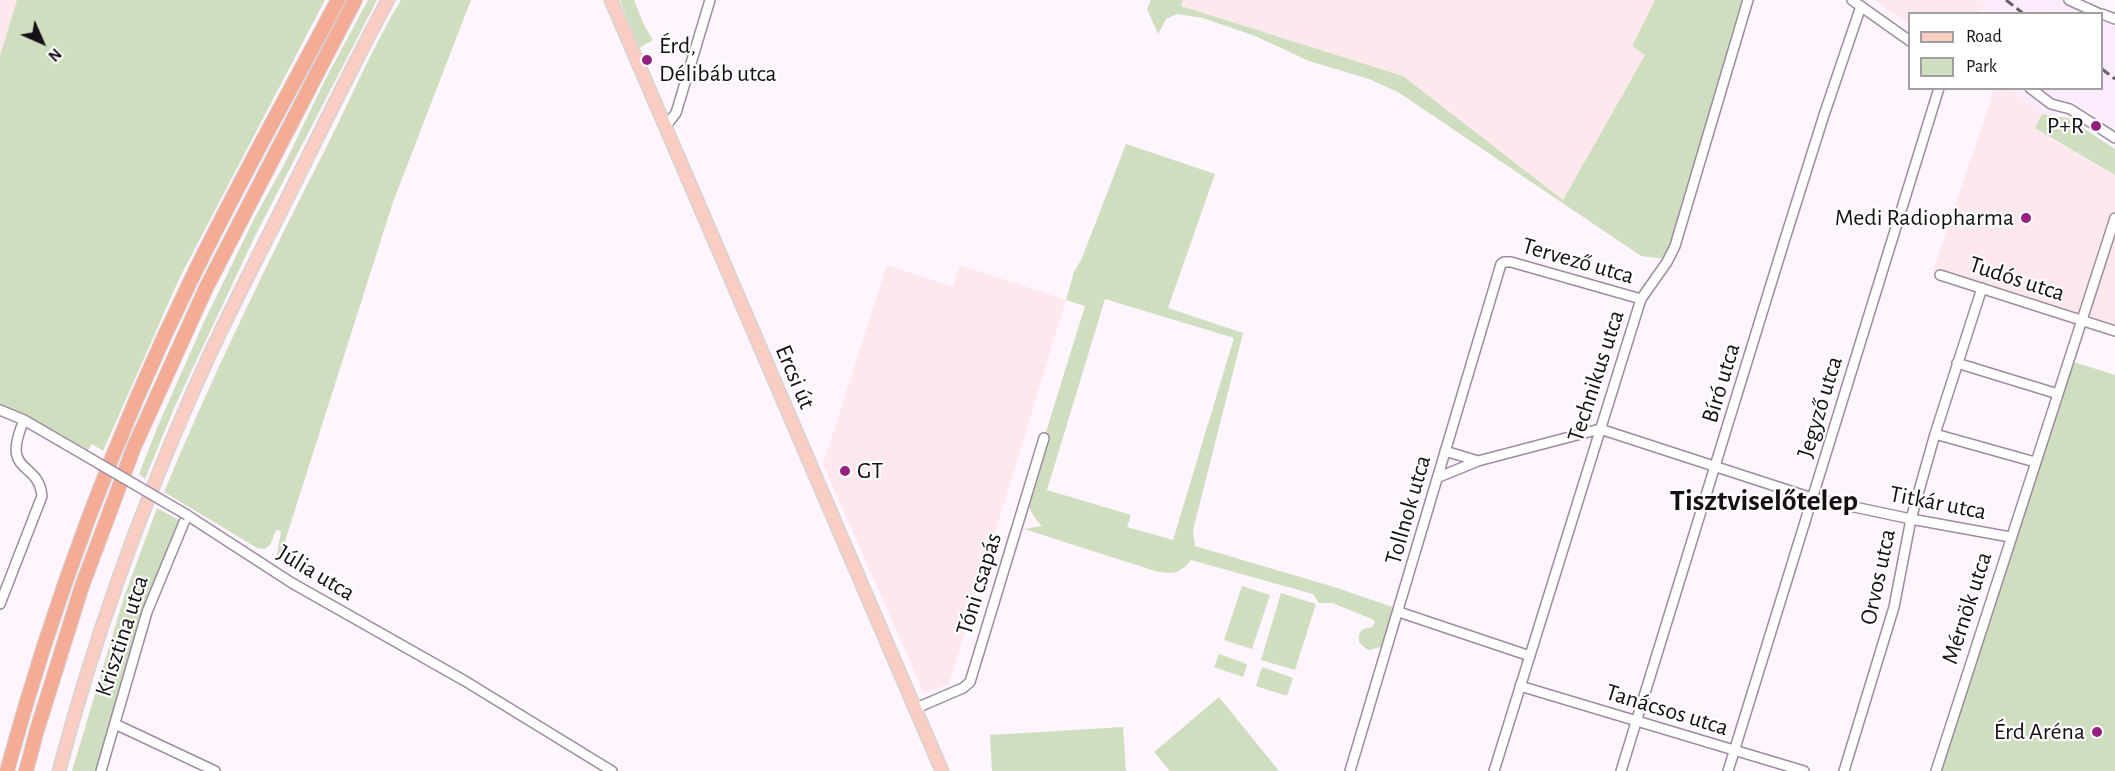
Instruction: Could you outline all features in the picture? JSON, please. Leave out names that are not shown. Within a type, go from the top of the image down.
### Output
[{"type":"highway","points":[[7,771],[64,581],[119,439],[180,302],[215,231],[339,0]]},
{"type":"highway","points":[[26,771],[82,586],[134,447],[206,288],[355,0]]},
{"type":"main road","points":[[59,771],[86,675],[125,560],[192,393],[298,175],[388,0]]},
{"type":"main road","name":"Ercsi út","points":[[611,0],[942,771]]},
{"type":"street","points":[[664,125],[676,113],[710,0]]},
{"type":"street","name":"Technikus utca","points":[[1494,771],[1641,299],[1667,262],[1675,246],[1748,0]]},
{"type":"street","points":[[1852,0],[1908,40]]},
{"type":"street","points":[[2069,0],[2088,4]]},
{"type":"street","name":"Bíró utca","points":[[1622,771],[1824,115],[1861,6]]},
{"type":"street","name":"Jegyző utca","points":[[1728,771],[1938,90]]},
{"type":"street","points":[[2033,90],[2051,104],[2070,108],[2115,138]]},
{"type":"street","name":"Mérnök utca","points":[[1936,771],[2115,218]]},
{"type":"street","name":"Tervező utca","points":[[1504,262],[1511,262],[1641,299]]},
{"type":"street","name":"Tollnok utca","points":[[1350,771],[1499,269],[1504,262]]},
{"type":"street","name":"Tudós utca","points":[[1940,275],[2081,321]]},
{"type":"street","name":"Orvos utca","points":[[1844,771],[1894,607],[1911,519],[1935,434],[1982,288]]},
{"type":"street","points":[[2081,321],[2115,331]]},
{"type":"street","points":[[1957,363],[2058,394]]},
{"type":"street","name":"Júlia utca","points":[[0,410],[24,420],[187,515],[292,583],[456,676],[612,771]]},
{"type":"street","points":[[0,604],[42,496],[39,483],[20,464],[16,455],[16,439],[24,420]]},
{"type":"street","points":[[1439,477],[1478,460],[1600,429]]},
{"type":"street","name":"Titkár utca","points":[[1600,429],[1812,498],[2010,537]]},
{"type":"street","points":[[1935,434],[2035,462]]},
{"type":"street","name":"Tóni csapás","points":[[914,709],[963,688],[970,682],[1044,438]]},
{"type":"street","points":[[1445,451],[1478,460]]},
{"type":"street","name":"Krisztina utca","points":[[101,771],[147,612],[187,515]]},
{"type":"street","points":[[1399,612],[1530,656]]},
{"type":"street","name":"Tanácsos utca","points":[[1520,686],[1804,771]]},
{"type":"street","points":[[115,724],[215,771]]},
{"type":"shaded area","points":[[0,0],[17,0],[0,56]]},
{"type":"shaded area","points":[[1183,0],[1655,0],[1632,45],[1645,55],[1563,200],[1403,76],[1181,6]]},
{"type":"shaded area","points":[[1875,0],[1981,0],[1986,3],[1979,12],[1908,12],[1908,24]]},
{"type":"shaded area","points":[[1981,0],[2060,0],[2084,12],[1980,12],[1986,4]]},
{"type":"shaded area","points":[[2103,19],[2115,24],[2115,129],[2072,100],[2062,106],[2057,115],[2042,114],[2011,90],[2103,90]]},
{"type":"shaded area","points":[[1992,90],[2011,90],[2042,114],[2035,128],[2115,175],[2115,328],[1933,271],[1991,100]]},
{"type":"shaded area","points":[[887,265],[953,287],[960,265],[1066,300],[949,684],[924,693],[823,464]]},
{"type":"green space","points":[[17,0],[325,0],[179,279],[103,451],[92,444],[88,450],[37,421],[0,407],[0,56]]},
{"type":"green space","points":[[368,0],[377,0],[256,234],[175,406],[145,479],[139,474],[203,324],[256,215]]},
{"type":"green space","points":[[401,0],[471,0],[393,202],[279,560],[277,555],[281,531],[276,530],[270,545],[265,549],[257,548],[164,492],[263,274]]},
{"type":"green space","points":[[620,0],[634,0],[653,40],[639,48]]},
{"type":"green space","points":[[1151,0],[1183,0],[1181,6],[1403,76],[1563,200],[1645,55],[1632,46],[1655,0],[1744,0],[1666,259],[1641,256],[1398,92],[1369,79],[1309,61],[1255,36],[1203,18],[1177,14],[1166,19],[1158,34],[1147,9]]},
{"type":"green space","points":[[2042,114],[2068,118],[2115,149],[2115,175],[2035,128]]},
{"type":"green space","points":[[1126,144],[1215,174],[1168,308],[1243,333],[1193,530],[1195,546],[1396,608],[1384,648],[1369,650],[1359,642],[1359,634],[1363,629],[1372,627],[1375,622],[1372,619],[1332,603],[1319,603],[1313,594],[1191,560],[1175,572],[1155,571],[1024,529],[1042,526],[1030,510],[1028,490],[1085,306],[1066,300],[1074,272],[1082,258]],"holes":[[[1105,299],[1234,338],[1173,540],[1127,527],[1131,515],[1047,490]]]},
{"type":"green space","points":[[2074,362],[2115,375],[2115,771],[1940,771]]},
{"type":"green space","points":[[157,508],[181,521],[157,583],[101,771],[72,771],[124,597]]},
{"type":"green space","points":[[1242,586],[1270,595],[1252,649],[1224,640]]},
{"type":"green space","points":[[1281,593],[1316,604],[1295,670],[1261,660]]},
{"type":"green space","points":[[1219,654],[1247,664],[1243,677],[1214,667]]},
{"type":"green space","points":[[1262,667],[1293,678],[1287,696],[1256,686]]},
{"type":"green space","points":[[1219,697],[1279,771],[1170,771],[1154,752]]},
{"type":"green space","points":[[1123,727],[1126,771],[992,771],[990,735]]},
{"type":"railway","points":[[2006,0],[2021,12]]},
{"type":"railway","points":[[2103,70],[2115,79]]},
{"type":"place","name":"Érd, Délibáb utca","points":[[647,60]]},
{"type":"place","name":"P+R","points":[[2096,126]]},
{"type":"place","name":"Medi Radiopharma","points":[[2026,218]]},
{"type":"place","name":"GT","points":[[845,471]]},
{"type":"place","name":"Érd Aréna","points":[[2097,732]]},
{"type":"district","name":"Tisztviselőtelep","points":[[1764,501]]}]
